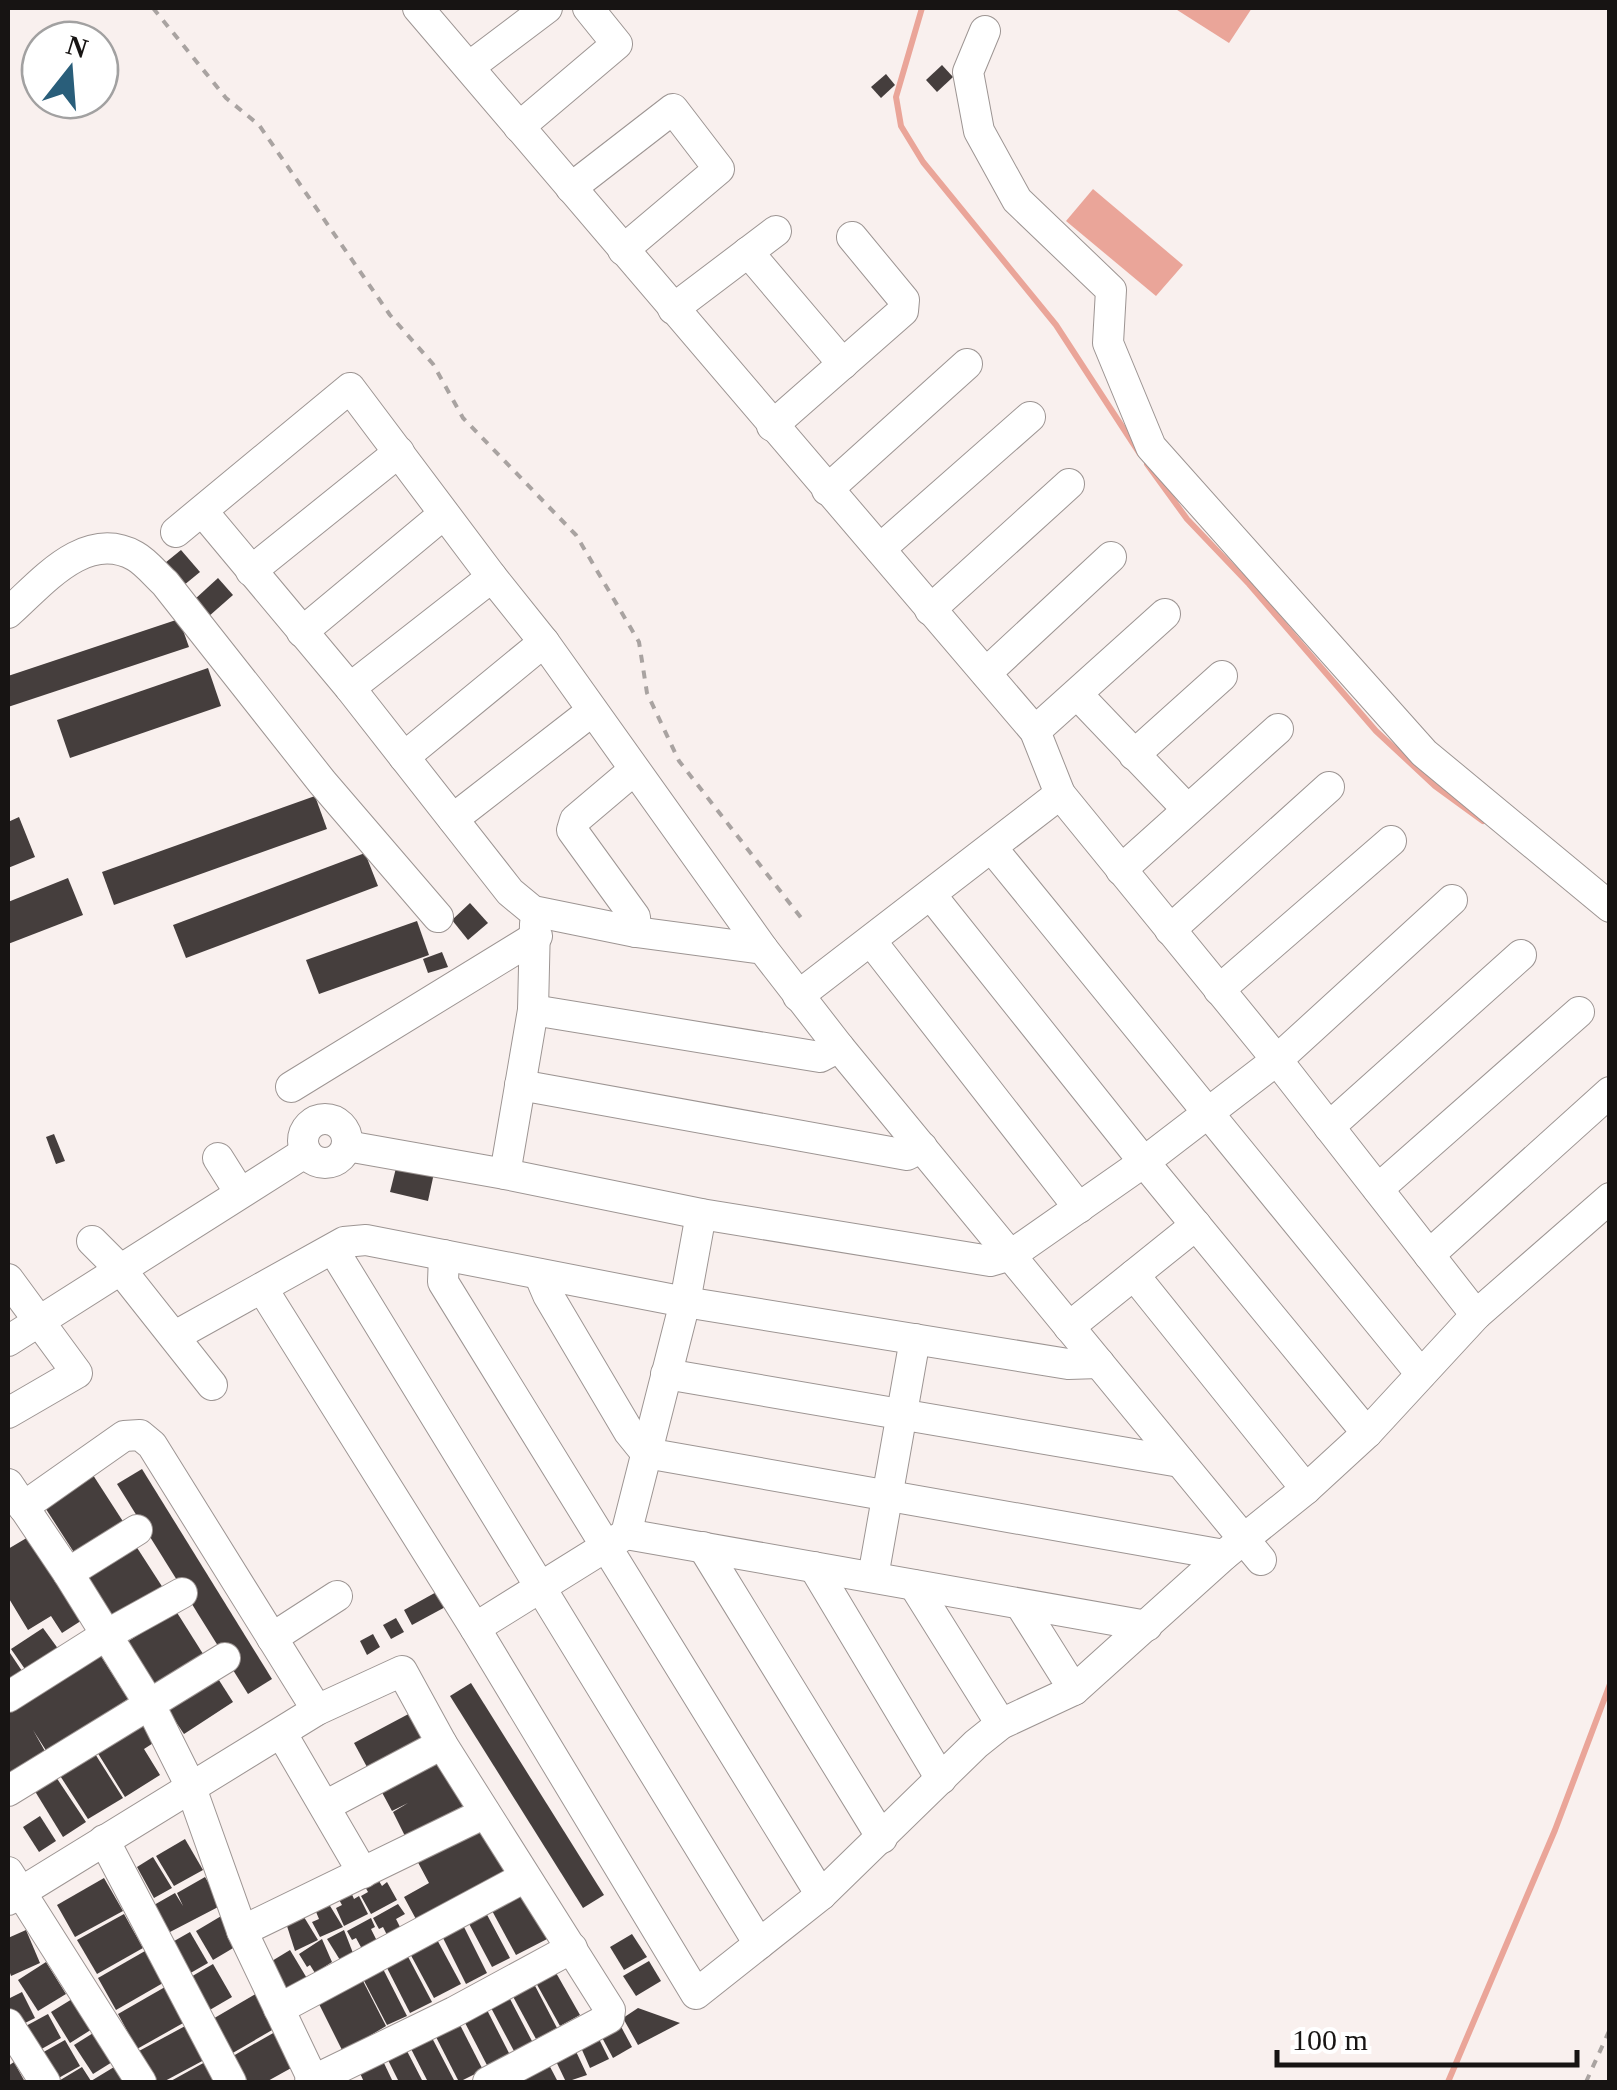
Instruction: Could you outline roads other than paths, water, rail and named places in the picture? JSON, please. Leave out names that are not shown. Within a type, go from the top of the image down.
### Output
[{"type":"street","points":[[418,8],[1035,731],[1060,794],[1277,1060],[1476,1315]]},
{"type":"street","points":[[468,67],[546,8]]},
{"type":"street","points":[[520,127],[617,44],[588,8]]},
{"type":"street","points":[[985,32],[968,72],[979,132],[1017,200],[1111,290],[1108,342],[1151,447],[1424,753],[1610,907]]},
{"type":"street","points":[[571,188],[673,109],[719,168],[624,250]]},
{"type":"street","points":[[674,309],[776,231]]},
{"type":"street","points":[[772,426],[903,311],[904,300],[852,237]]},
{"type":"street","points":[[748,252],[843,364]]},
{"type":"street","points":[[827,490],[967,364]]},
{"type":"street","points":[[176,532],[350,388],[544,642],[798,996],[1180,1462],[1243,1551]]},
{"type":"street","points":[[880,549],[1030,416]]},
{"type":"street","points":[[251,571],[398,452]]},
{"type":"street","points":[[930,610],[1069,484]]},
{"type":"street","points":[[203,512],[350,688],[535,923],[533,1010],[505,1174]]},
{"type":"street","points":[[302,632],[444,514]]},
{"type":"street","points":[[8,614],[68,560],[90,550],[113,549],[136,556],[164,583],[322,782],[438,917]]},
{"type":"street","points":[[986,672],[1111,557]]},
{"type":"street","points":[[350,688],[492,576]]},
{"type":"street","points":[[1035,731],[1166,614]]},
{"type":"street","points":[[404,757],[544,642]]},
{"type":"street","points":[[1134,755],[1222,676]]},
{"type":"street","points":[[1077,694],[1188,809]]},
{"type":"street","points":[[453,819],[592,711]]},
{"type":"street","points":[[1121,870],[1278,730]]},
{"type":"street","points":[[634,770],[575,820],[572,830],[635,917],[636,932]]},
{"type":"street","points":[[1170,930],[1329,787]]},
{"type":"street","points":[[798,996],[1060,794]]},
{"type":"street","points":[[1219,990],[1390,840]]},
{"type":"street","points":[[992,848],[1421,1374]]},
{"type":"street","points":[[931,895],[1367,1432]]},
{"type":"street","points":[[347,1146],[701,1214],[990,1260],[1011,1254],[1079,1208],[1277,1060],[1452,900]]},
{"type":"street","points":[[303,1104],[535,923],[763,949]]},
{"type":"street","points":[[871,941],[1079,1208]]},
{"type":"street","points":[[1329,1127],[1521,956]]},
{"type":"street","points":[[533,1010],[820,1056],[839,1047]]},
{"type":"street","points":[[1378,1189],[1580,1012]]},
{"type":"street","points":[[520,1085],[907,1155],[922,1148]]},
{"type":"street","points":[[1429,1255],[1610,1092]]},
{"type":"street","points":[[303,1104],[342,1126],[347,1146],[339,1159],[324,1164],[306,1152],[303,1104]]},
{"type":"street","points":[[8,1341],[306,1152]]},
{"type":"street","points":[[218,1158],[240,1194]]},
{"type":"street","points":[[262,1288],[475,1628],[696,1994],[822,1895],[1001,1724],[1074,1690],[1146,1626],[1243,1551],[1367,1432],[1476,1315],[1610,1198]]},
{"type":"street","points":[[616,1540],[646,1453],[685,1302],[701,1214]]},
{"type":"street","points":[[1069,1327],[1196,1226]]},
{"type":"street","points":[[175,1336],[344,1242],[366,1240],[685,1302],[1068,1364],[1099,1363]]},
{"type":"street","points":[[92,1241],[121,1270],[212,1385]]},
{"type":"street","points":[[333,1249],[760,1944]]},
{"type":"street","points":[[444,1255],[443,1282],[616,1540],[822,1895]]},
{"type":"street","points":[[539,1274],[629,1432],[646,1453],[1243,1551]]},
{"type":"street","points":[[1134,1275],[1306,1489]]},
{"type":"street","points":[[8,1280],[76,1372],[8,1414]]},
{"type":"street","points":[[873,1578],[915,1339]]},
{"type":"street","points":[[666,1374],[1180,1462]]},
{"type":"street","points":[[317,1710],[152,1445],[140,1435],[124,1436],[15,1496],[150,1705],[190,1785],[242,1931],[313,2082],[572,1948]]},
{"type":"street","points":[[68,1573],[137,1530]]},
{"type":"street","points":[[475,1628],[616,1540],[703,1547],[1146,1626]]},
{"type":"street","points":[[703,1547],[882,1838]]},
{"type":"street","points":[[814,1567],[941,1778]]},
{"type":"street","points":[[914,1585],[1001,1724]]},
{"type":"street","points":[[8,1697],[182,1593]]},
{"type":"street","points":[[272,1638],[338,1596]]},
{"type":"street","points":[[1020,1604],[1074,1690]]},
{"type":"street","points":[[8,1791],[225,1658]]},
{"type":"street","points":[[140,2082],[11,1889],[104,1840],[317,1710],[402,1671],[442,1744],[610,2010],[609,2018],[488,2082]]},
{"type":"street","points":[[282,1734],[363,1873]]},
{"type":"street","points":[[325,1806],[442,1744]]},
{"type":"street","points":[[242,1931],[485,1812]]},
{"type":"street","points":[[104,1840],[231,2082]]},
{"type":"street","points":[[279,2009],[525,1877]]},
{"type":"street","points":[[8,2024],[45,2082]]},
{"type":"waterway","points":[[922,8],[896,97],[901,126],[923,162],[1056,325],[1140,454]]},
{"type":"waterway","points":[[1147,464],[1187,519],[1249,584],[1376,731],[1435,786],[1483,821]]},
{"type":"waterway","points":[[1448,2082],[1555,1830],[1610,1684]]}]
